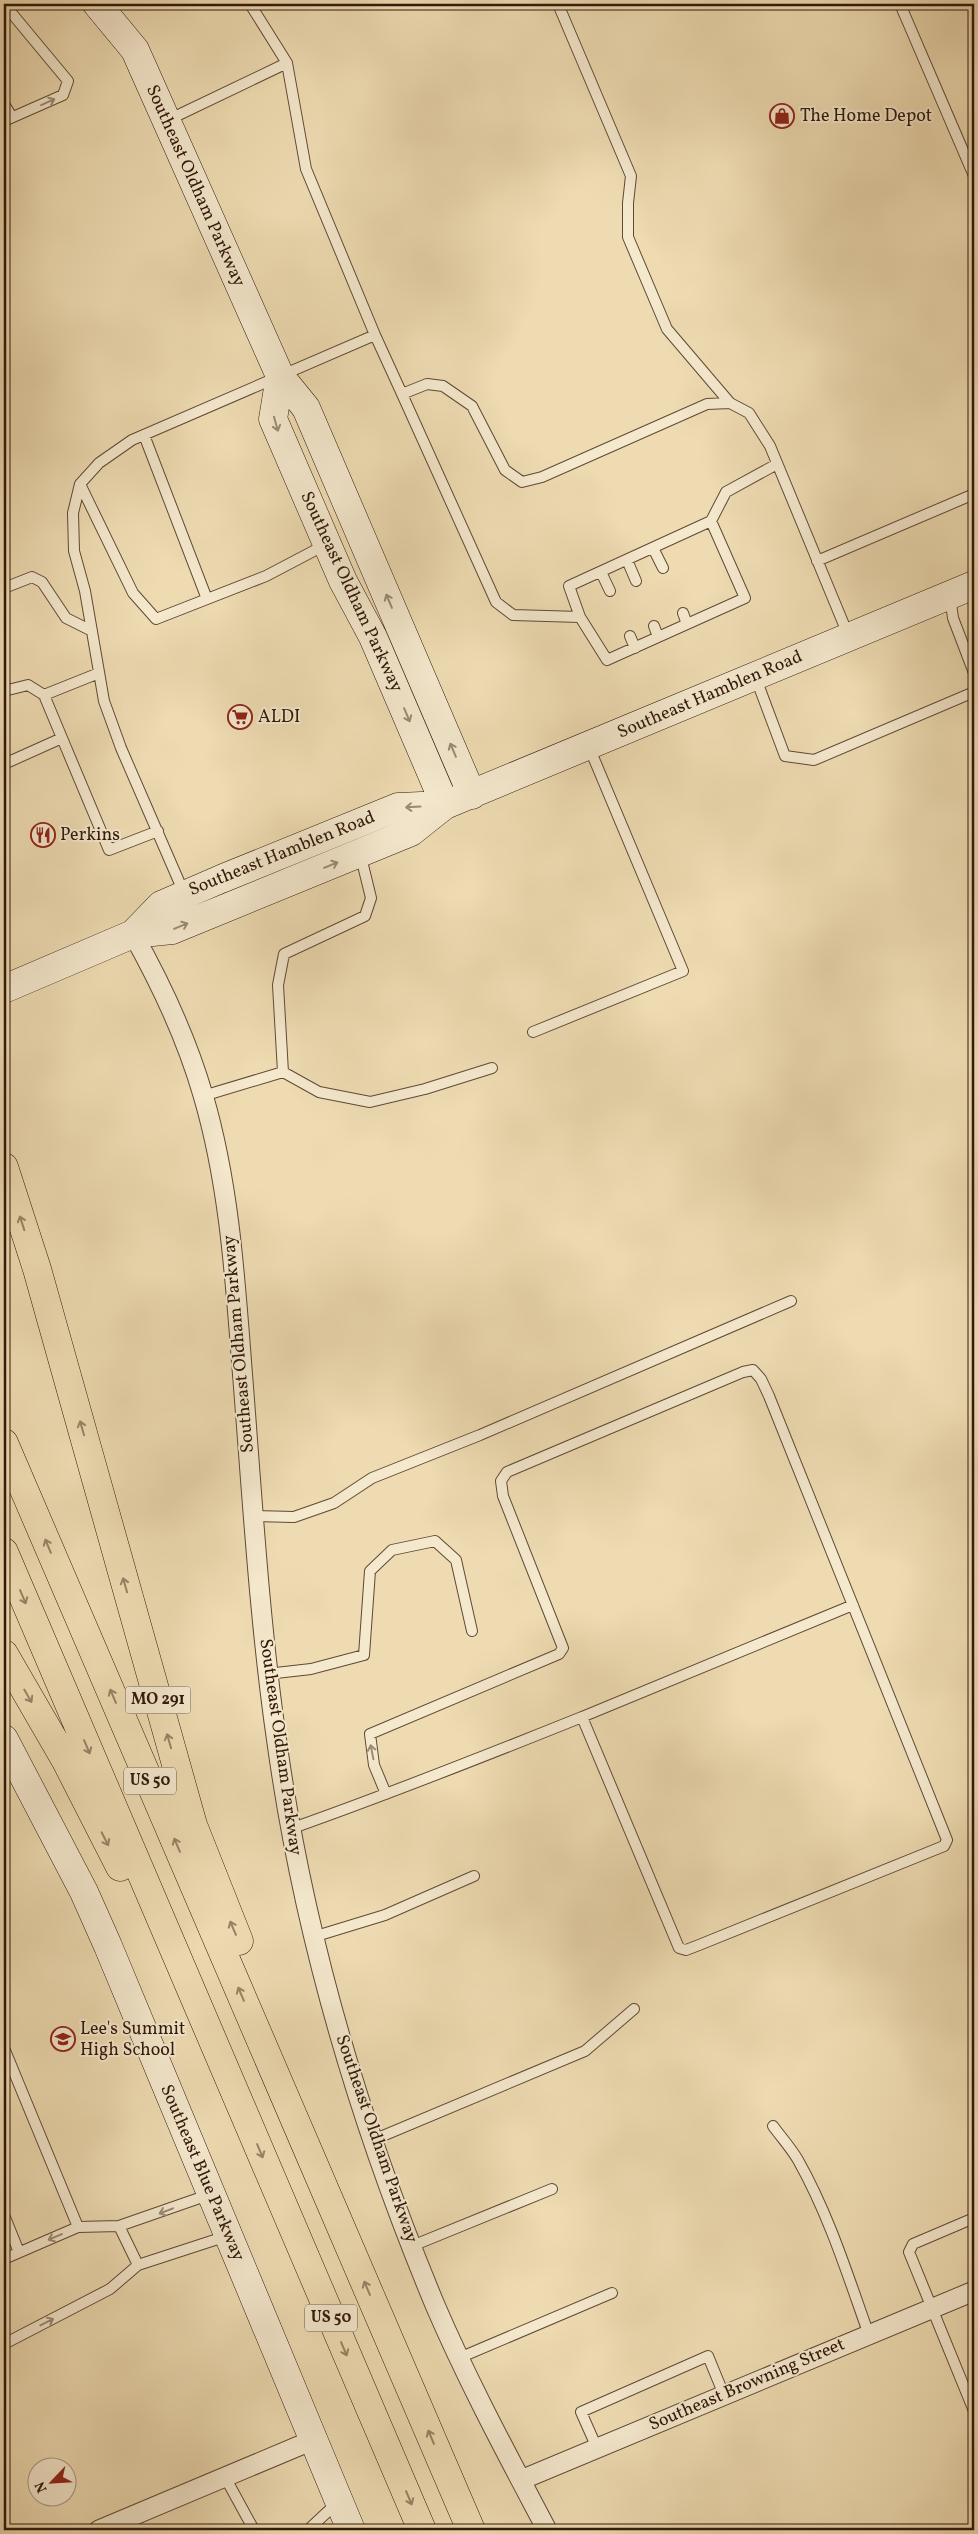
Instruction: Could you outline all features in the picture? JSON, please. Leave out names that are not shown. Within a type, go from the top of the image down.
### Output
[{"type":"highway","name":"MO 291","points":[[4,1167],[37,1270],[193,1825],[303,2095],[296,2119]]},
{"type":"highway","name":"US 50","points":[[4,1443],[296,2119],[470,2530]]},
{"type":"highway","name":"US 50","points":[[4,1552],[422,2530]]},
{"type":"highway","points":[[4,1654],[66,1761],[123,1874],[217,2093],[240,2107]]},
{"type":"street","name":"Southeast Oldham Parkway","points":[[97,4],[135,50],[280,376],[306,408],[472,795]]},
{"type":"street","name":"Southeast Oldham Parkway","points":[[280,376],[273,420],[343,581],[373,637],[445,805]]},
{"type":"street","name":"Southeast Hamblen Road","points":[[133,934],[161,906],[184,894],[398,808],[445,805],[472,795],[962,589]]},
{"type":"street","name":"Southeast Hamblen Road","points":[[4,989],[133,934],[172,930],[411,832],[445,805]]},
{"type":"street","name":"Southeast Oldham Parkway","points":[[133,934],[149,964],[190,1058],[203,1096],[218,1158],[234,1270],[268,1674],[290,1829],[313,1937],[350,2072],[412,2246],[459,2358],[547,2530]]},
{"type":"street","name":"Southeast Blue Parkway","points":[[4,1739],[84,1892],[351,2530]]},
{"type":"street","name":"Southeast Browning Street","points":[[521,2480],[974,2291]]},
{"type":"street","points":[[99,2530],[313,2440]]},
{"type":"lane","points":[[4,4],[68,81],[63,95],[8,119],[4,104]]},
{"type":"lane","points":[[250,4],[287,63],[306,168],[375,335],[496,602],[513,616],[580,617]]},
{"type":"lane","points":[[558,4],[631,176],[628,202],[628,237],[667,329],[730,403],[749,413],[770,446],[849,637]]},
{"type":"lane","points":[[900,4],[974,176]]},
{"type":"lane","points":[[166,121],[287,63]]},
{"type":"lane","points":[[184,894],[121,748],[104,701],[85,591],[74,551],[73,512],[80,484],[99,463],[132,440],[375,335]]},
{"type":"lane","points":[[402,394],[427,384],[443,386],[472,406],[505,470],[522,482],[542,477],[707,404],[730,403]]},
{"type":"lane","points":[[144,435],[207,599]]},
{"type":"lane","points":[[712,521],[745,598],[606,660],[580,617],[569,586],[712,521],[726,492],[777,464]]},
{"type":"lane","points":[[80,484],[133,593],[156,620],[266,576],[327,544]]},
{"type":"lane","points":[[818,561],[974,494]]},
{"type":"lane","points":[[653,548],[663,568]]},
{"type":"lane","points":[[627,560],[636,580]]},
{"type":"lane","points":[[601,572],[610,591]]},
{"type":"lane","points":[[4,588],[32,577],[42,582],[66,618],[92,631]]},
{"type":"lane","points":[[962,589],[953,618],[974,673]]},
{"type":"lane","points":[[683,613],[687,624]]},
{"type":"lane","points":[[654,626],[658,637]]},
{"type":"lane","points":[[630,636],[635,648]]},
{"type":"lane","points":[[44,695],[99,673]]},
{"type":"lane","points":[[755,676],[785,756],[814,760],[974,692]]},
{"type":"lane","points":[[4,691],[28,686],[44,695],[109,850],[158,831]]},
{"type":"lane","points":[[4,764],[62,738]]},
{"type":"lane","points":[[533,1032],[683,971],[589,747]]},
{"type":"lane","points":[[282,1072],[278,985],[284,954],[365,916],[371,898],[360,853]]},
{"type":"lane","points":[[203,1096],[282,1072],[319,1092],[370,1102],[425,1090],[492,1068]]},
{"type":"lane","points":[[254,1516],[294,1517],[334,1503],[372,1478],[480,1435],[791,1301]]},
{"type":"lane","points":[[386,1794],[376,1769],[370,1734],[559,1654],[563,1648],[502,1496],[502,1481],[507,1472],[743,1372],[753,1370],[761,1379],[947,1840],[944,1846],[699,1945],[686,1950],[678,1948],[582,1717]]},
{"type":"lane","points":[[268,1674],[311,1669],[364,1655],[370,1571],[392,1550],[435,1540],[456,1560],[472,1631]]},
{"type":"lane","points":[[290,1829],[386,1794],[582,1717],[853,1605]]},
{"type":"lane","points":[[313,1937],[385,1915],[474,1876]]},
{"type":"lane","points":[[373,2140],[585,2051],[634,2009]]},
{"type":"lane","points":[[4,2048],[78,2227]]},
{"type":"lane","points":[[773,2126],[798,2159],[836,2242],[869,2335]]},
{"type":"lane","points":[[412,2246],[552,2189]]},
{"type":"lane","points":[[4,2259],[78,2227],[120,2226],[211,2194]]},
{"type":"lane","points":[[4,2215],[19,2252]]},
{"type":"lane","points":[[974,2218],[910,2246],[909,2252],[974,2411]]},
{"type":"lane","points":[[120,2226],[138,2265]]},
{"type":"lane","points":[[4,2344],[110,2289],[138,2265],[228,2236]]},
{"type":"lane","points":[[459,2358],[612,2293]]},
{"type":"lane","points":[[597,2448],[581,2412],[708,2356],[724,2395]]},
{"type":"lane","points":[[225,2477],[254,2530]]},
{"type":"lane","points":[[308,2530],[338,2501]]},
{"type":"place","name":"The Home Depot","points":[[782,116]]},
{"type":"place","name":"ALDI","points":[[240,717]]},
{"type":"place","name":"Perkins","points":[[43,835]]},
{"type":"place","name":"Lee's Summit High School","points":[[63,2039]]}]
